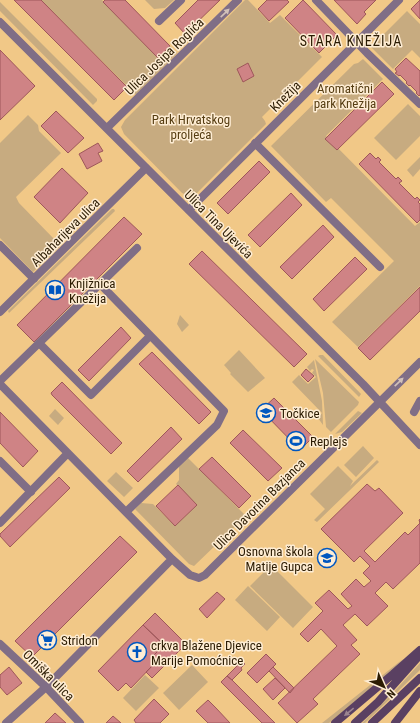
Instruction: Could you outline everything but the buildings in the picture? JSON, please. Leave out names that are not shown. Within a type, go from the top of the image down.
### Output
[{"type":"main road","points":[[336,723],[420,650]]},
{"type":"main road","points":[[355,723],[378,702],[420,655]]},
{"type":"main road","points":[[372,723],[420,678]]},
{"type":"main road","points":[[395,723],[420,691]]},
{"type":"street","points":[[159,21],[181,0]]},
{"type":"street","name":"Ulica Josipa Roglića","points":[[107,128],[238,0]]},
{"type":"street","points":[[316,0],[420,104]]},
{"type":"street","name":"Knežija","points":[[188,210],[399,0]]},
{"type":"street","name":"Ulica Tina Ujevića","points":[[0,22],[363,384],[420,445]]},
{"type":"street","points":[[255,143],[380,267]]},
{"type":"street","name":"Albaharijeva ulica","points":[[0,312],[146,168]]},
{"type":"street","points":[[0,245],[34,279]]},
{"type":"street","points":[[0,381],[137,248]]},
{"type":"street","points":[[100,284],[224,410],[217,425],[126,512]]},
{"type":"street","points":[[39,343],[91,395],[150,336]]},
{"type":"street","name":"Ulica Davorina Bazjanca","points":[[172,559],[190,575],[199,578],[205,575],[420,362]]},
{"type":"street","points":[[0,384],[172,559],[46,687],[6,723]]},
{"type":"street","points":[[414,412],[420,401]]},
{"type":"street","points":[[0,523],[68,453]]},
{"type":"street","points":[[0,461],[31,492]]},
{"type":"street","name":"Omiška ulica","points":[[0,644],[46,687],[80,723]]},
{"type":"green space","points":[[41,0],[102,0],[158,58],[170,46],[177,53],[136,95]]},
{"type":"green space","points":[[145,0],[174,0],[165,8],[154,9]]},
{"type":"green space","name":"Park Hrvatskog proljeća","points":[[245,0],[248,0],[270,23],[280,15],[322,57],[262,117],[266,124],[195,195],[191,197],[182,193],[124,134],[121,127],[125,120]]},
{"type":"green space","points":[[0,2],[97,99],[93,105],[0,11]]},
{"type":"green space","points":[[407,11],[420,24],[420,58],[412,50],[393,69],[371,47]]},
{"type":"green space","name":"Aromatični park Knežija","points":[[363,59],[383,79],[326,136],[415,226],[420,222],[420,286],[358,347],[332,322],[394,261],[331,198],[326,202],[271,146],[354,64]]},
{"type":"green space","points":[[408,104],[420,116],[420,136],[396,160],[374,138]]},
{"type":"green space","points":[[28,115],[38,125],[39,131],[61,153],[16,197],[19,203],[55,240],[59,247],[33,272],[0,238],[0,143]]},
{"type":"green space","points":[[420,157],[420,169],[413,177],[407,170]]},
{"type":"green space","points":[[112,209],[115,211],[9,313],[8,311]]},
{"type":"green space","points":[[180,315],[189,325],[182,332],[177,324]]},
{"type":"green space","points":[[239,350],[265,378],[248,392],[230,374],[231,373],[224,365]]},
{"type":"green space","points":[[323,355],[361,394],[359,397],[318,356]]},
{"type":"green space","points":[[315,359],[359,402],[358,405],[331,432],[326,427],[323,393]]},
{"type":"green space","points":[[314,360],[322,401],[323,425],[318,418],[322,413],[292,382],[299,375],[308,384],[316,377],[312,373],[314,370],[312,369],[310,371],[307,367]]},
{"type":"green space","points":[[55,409],[64,418],[58,425],[49,416]]},
{"type":"green space","points":[[358,411],[362,413],[342,432],[335,434]]},
{"type":"green space","points":[[363,446],[374,458],[356,477],[344,465]]},
{"type":"green space","points":[[187,457],[246,516],[194,566],[189,564],[135,509],[141,503],[153,504],[175,526],[197,505],[176,484],[179,480],[179,465]]},
{"type":"green space","points":[[377,460],[379,462],[317,522],[314,520],[325,509],[310,494],[338,466],[353,481],[350,486]]},
{"type":"green space","points":[[116,472],[133,488],[124,497],[107,481]]},
{"type":"green space","points":[[271,565],[313,607],[293,628],[250,586]]},
{"type":"green space","points":[[248,586],[280,617],[267,631],[235,600]]},
{"type":"green space","points":[[403,659],[393,670],[329,723],[322,723]]},
{"type":"green space","points":[[420,663],[420,670],[365,723],[362,723],[391,695]]},
{"type":"green space","points":[[192,665],[208,682],[179,710],[163,693]]},
{"type":"green space","points":[[145,675],[159,688],[136,711],[123,698]]},
{"type":"place","name":"Knjižnica Knežija","points":[[55,290]]},
{"type":"place","name":"Točkice","points":[[266,413]]},
{"type":"place","name":"Replejs","points":[[296,441]]},
{"type":"place","name":"Osnovna škola Matije Gupca","points":[[327,558]]},
{"type":"place","name":"Stridon","points":[[47,640]]},
{"type":"place","name":"crkva Blažene Djevice Marije Pomoćnice","points":[[137,652]]},
{"type":"district","name":"STARA KNEŽIJA","points":[[351,41]]}]
